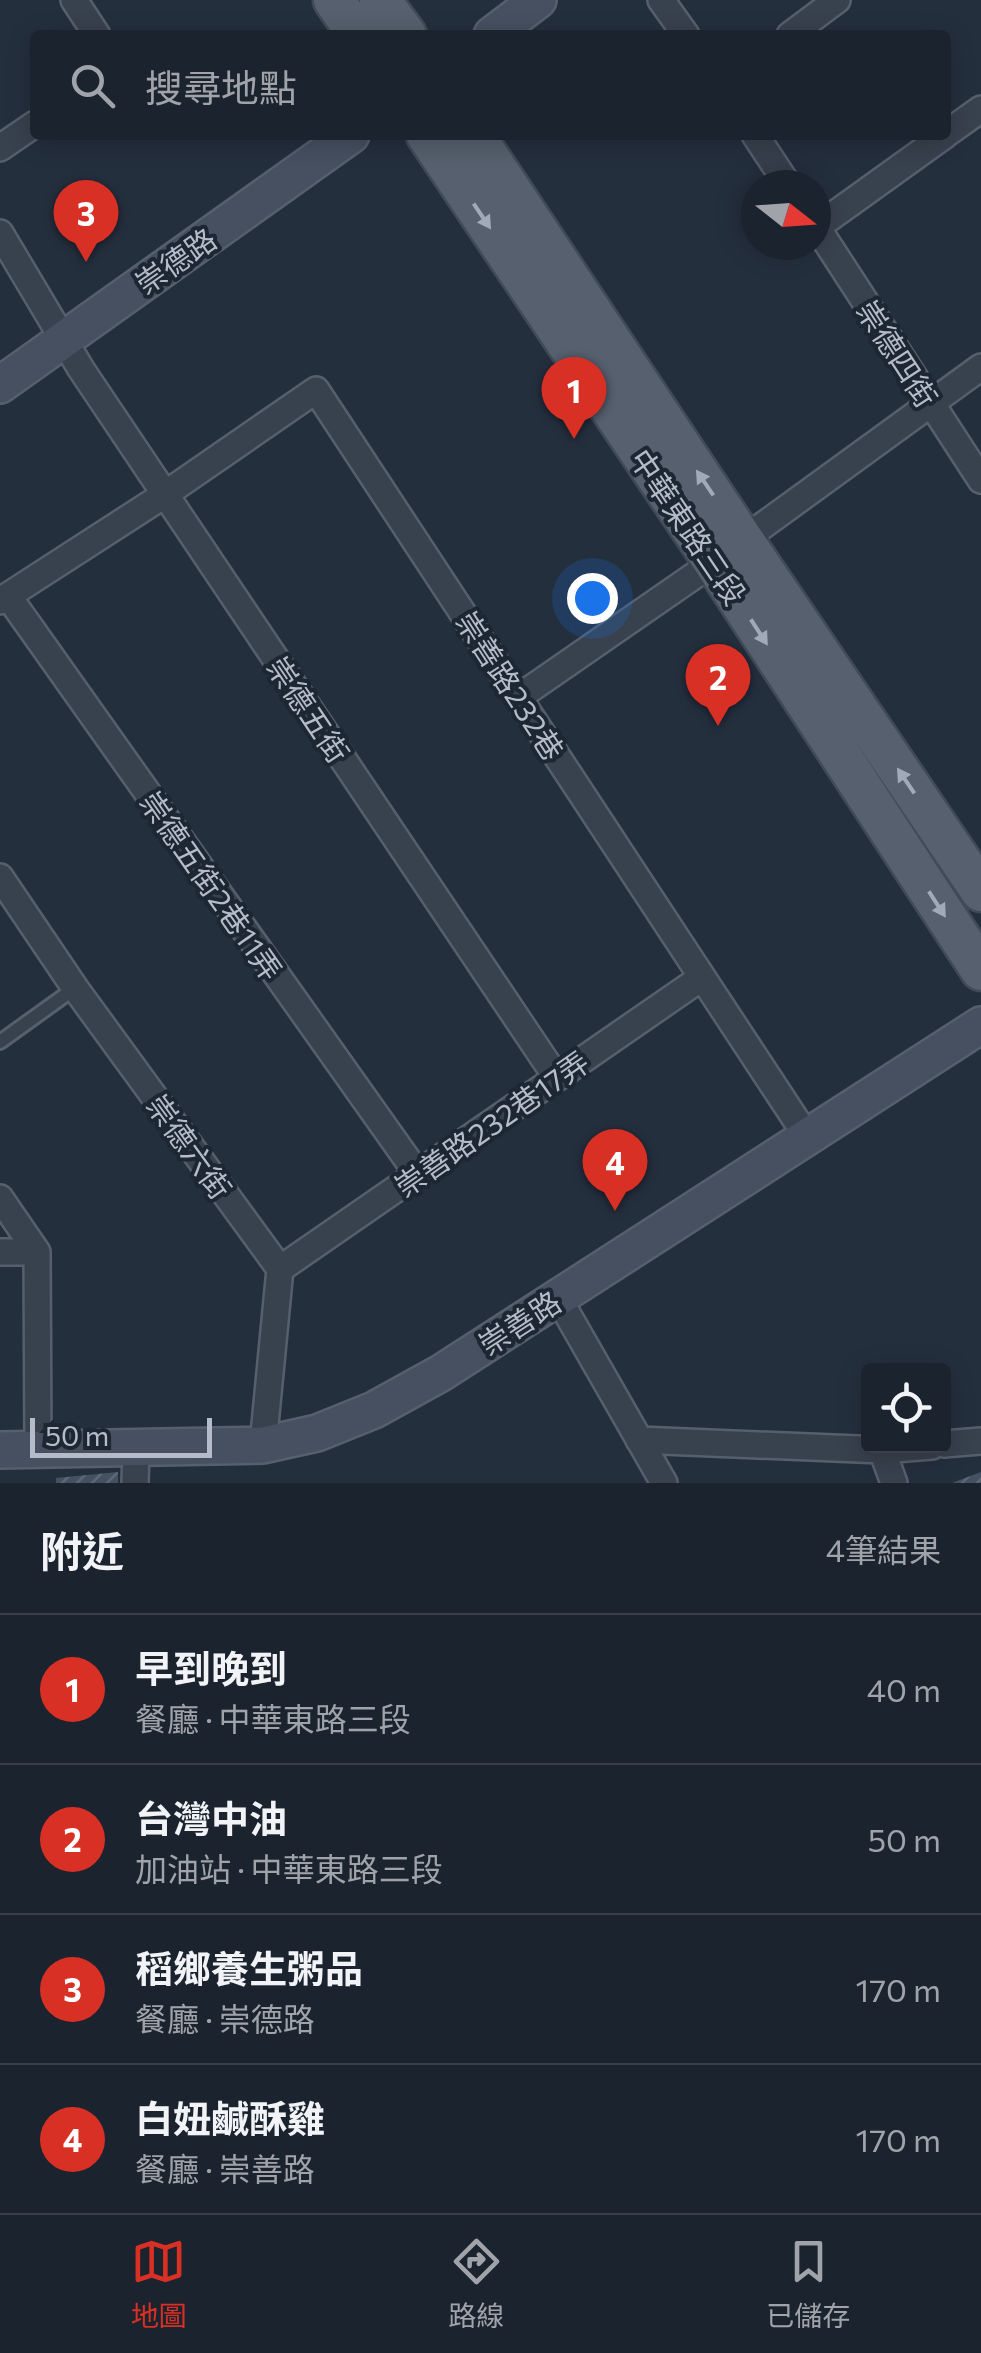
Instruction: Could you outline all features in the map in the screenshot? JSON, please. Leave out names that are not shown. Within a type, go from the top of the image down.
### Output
[{"type":"main road","points":[[334,0],[355,30]]},
{"type":"main road","points":[[380,0],[402,30]]},
{"type":"main road","name":"中華東路三段","points":[[431,140],[728,551],[981,891]]},
{"type":"main road","name":"中華東路三段","points":[[477,140],[981,970]]},
{"type":"street","points":[[74,0],[94,30]]},
{"type":"street","points":[[499,30],[538,0]]},
{"type":"street","points":[[661,0],[682,30]]},
{"type":"street","points":[[797,30],[838,0]]},
{"type":"street","points":[[951,130],[981,109]]},
{"type":"street","points":[[0,148],[30,127]]},
{"type":"street","name":"崇德路","points":[[0,385],[344,140]]},
{"type":"street","points":[[757,140],[778,170]]},
{"type":"street","points":[[831,215],[937,140]]},
{"type":"street","name":"崇德五街","points":[[0,234],[62,340],[164,495],[556,1078]]},
{"type":"street","name":"崇德四街","points":[[831,250],[981,480]]},
{"type":"street","points":[[519,697],[981,367]]},
{"type":"street","name":"崇善路232巷","points":[[164,495],[316,390],[806,1135]]},
{"type":"street","points":[[4,599],[164,495]]},
{"type":"street","name":"崇德五街2巷11弄","points":[[4,599],[417,1174]]},
{"type":"street","name":"崇德六街","points":[[0,877],[75,988],[280,1269]]},
{"type":"street","name":"崇善路232巷17弄","points":[[280,1269],[701,978]]},
{"type":"street","name":"崇善路","points":[[0,1450],[38,1450],[135,1466],[317,1433],[374,1410],[441,1373],[981,1025]]},
{"type":"street","points":[[0,1198],[37,1252],[38,1450]]},
{"type":"street","points":[[0,1252],[37,1252]]},
{"type":"street","points":[[263,1445],[280,1269]]},
{"type":"street","points":[[557,1296],[664,1483]]},
{"type":"street","points":[[639,1440],[861,1449]]},
{"type":"street","points":[[951,1443],[981,1441]]},
{"type":"street","points":[[883,1453],[894,1483]]},
{"type":"lane","points":[[0,1042],[75,988]]},
{"type":"building","points":[[118,1472],[118,1483],[56,1483],[56,1478]]},
{"type":"building","points":[[981,1472],[981,1483],[952,1483]]},
{"type":"place","name":"稻鄉養生粥品","points":[[86,262]]},
{"type":"place","name":"早到晚到","points":[[574,439]]},
{"type":"place","name":"台灣中油","points":[[718,726]]},
{"type":"place","name":"白妞鹹酥雞","points":[[615,1211]]}]
